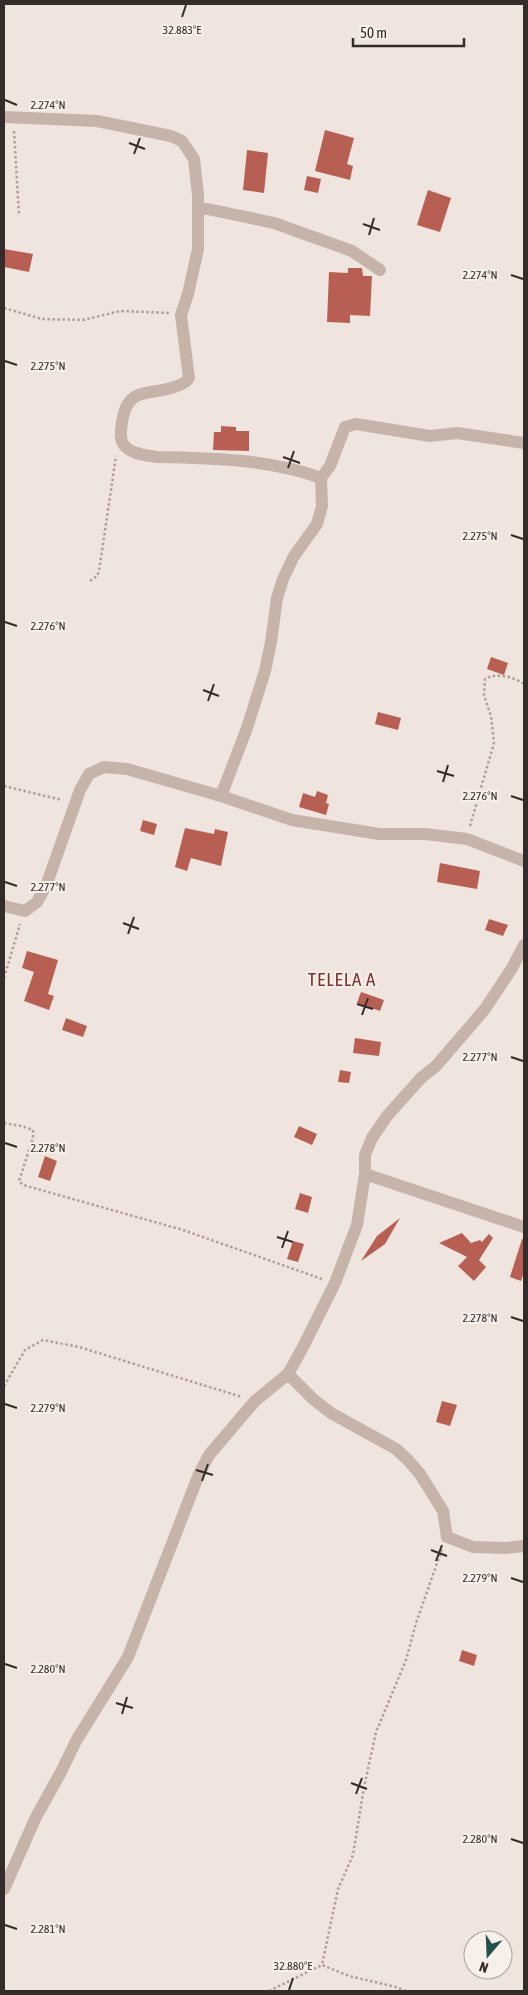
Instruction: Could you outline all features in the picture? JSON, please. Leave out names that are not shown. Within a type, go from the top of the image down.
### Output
[{"type":"street","points":[[8,117],[97,121],[172,136],[182,142],[194,159],[198,207],[198,249],[188,294],[181,315],[189,369],[188,381],[169,390],[145,392],[133,397],[124,413],[120,438],[124,445],[138,454],[156,457],[269,464],[306,472],[321,478]]},
{"type":"street","points":[[198,207],[274,223],[352,251],[380,270]]},
{"type":"street","points":[[221,796],[247,728],[265,671],[277,598],[283,579],[294,556],[317,524],[322,506],[321,478],[330,466],[346,427],[356,424],[430,436],[457,433],[524,443]]},
{"type":"street","points":[[4,906],[25,911],[37,902],[46,886],[76,803],[89,774],[104,766],[127,769],[221,796],[292,820],[378,834],[425,834],[466,839],[524,861]]},
{"type":"street","points":[[4,1889],[36,1816],[62,1772],[76,1741],[128,1658],[199,1474],[209,1454],[255,1401],[288,1374],[335,1283],[358,1225],[365,1174],[365,1156],[378,1130],[421,1078],[436,1066],[485,1009],[512,968],[524,944]]},
{"type":"street","points":[[365,1174],[524,1227]]},
{"type":"street","points":[[288,1374],[313,1400],[331,1413],[396,1449],[408,1460],[420,1474],[443,1511],[446,1537],[473,1547],[506,1548],[524,1546]]},
{"type":"path","points":[[8,117],[19,214]]},
{"type":"path","points":[[4,308],[42,319],[83,320],[120,311],[181,315]]},
{"type":"path","points":[[90,582],[96,578],[99,571],[113,468],[120,438]]},
{"type":"path","points":[[466,839],[494,743],[491,716],[484,694],[485,680],[494,676],[512,677],[524,684]]},
{"type":"path","points":[[4,786],[76,803]]},
{"type":"path","points":[[4,978],[25,911]]},
{"type":"path","points":[[4,1123],[33,1130],[33,1138],[19,1181],[23,1185],[183,1230],[335,1283]]},
{"type":"path","points":[[4,1386],[25,1350],[43,1340],[79,1347],[255,1401]]},
{"type":"path","points":[[322,1965],[338,1889],[353,1856],[364,1787],[376,1732],[406,1660],[416,1623],[446,1537]]},
{"type":"path","points":[[269,1991],[322,1965],[349,1976],[406,1991]]},
{"type":"building","points":[[325,130],[354,138],[347,164],[353,166],[350,180],[315,171]]},
{"type":"building","points":[[247,150],[268,153],[264,193],[243,190]]},
{"type":"building","points":[[307,176],[321,179],[318,193],[304,190]]},
{"type":"building","points":[[428,190],[451,198],[440,232],[417,225]]},
{"type":"building","points":[[4,249],[33,254],[29,272],[4,267]]},
{"type":"building","points":[[348,268],[362,268],[363,276],[372,276],[370,316],[350,315],[350,323],[327,322],[329,272],[348,273]]},
{"type":"building","points":[[221,426],[236,427],[236,431],[249,431],[249,451],[213,450],[214,432],[221,432]]},
{"type":"building","points":[[491,657],[508,663],[504,675],[487,669]]},
{"type":"building","points":[[378,712],[401,718],[398,730],[375,724]]},
{"type":"building","points":[[317,791],[328,795],[326,803],[329,804],[326,815],[299,807],[303,793],[315,797]]},
{"type":"building","points":[[143,820],[157,824],[154,835],[140,831]]},
{"type":"building","points":[[185,828],[214,834],[215,829],[228,832],[221,866],[191,858],[187,871],[175,867]]},
{"type":"building","points":[[440,863],[480,871],[477,889],[437,882]]},
{"type":"building","points":[[489,919],[508,925],[503,936],[485,930]]},
{"type":"building","points":[[27,951],[58,960],[48,994],[54,996],[49,1010],[24,1001],[34,972],[22,968]]},
{"type":"building","points":[[361,992],[384,1000],[380,1011],[357,1003]]},
{"type":"building","points":[[66,1018],[87,1026],[83,1037],[62,1030]]},
{"type":"building","points":[[355,1038],[381,1042],[379,1056],[353,1053]]},
{"type":"building","points":[[340,1070],[351,1072],[349,1083],[338,1082]]},
{"type":"building","points":[[299,1126],[317,1134],[312,1145],[294,1137]]},
{"type":"building","points":[[45,1156],[57,1161],[50,1181],[38,1177]]},
{"type":"building","points":[[300,1193],[312,1197],[308,1213],[295,1209]]},
{"type":"building","points":[[400,1218],[385,1244],[361,1261],[377,1236]]},
{"type":"building","points":[[462,1233],[471,1243],[480,1240],[482,1242],[489,1234],[493,1238],[479,1260],[486,1267],[474,1281],[458,1266],[467,1257],[439,1243]]},
{"type":"building","points":[[522,1239],[524,1239],[524,1272],[521,1281],[510,1277]]},
{"type":"building","points":[[293,1241],[304,1244],[298,1262],[287,1259]]},
{"type":"building","points":[[442,1401],[457,1405],[450,1426],[436,1422]]},
{"type":"building","points":[[462,1650],[477,1655],[474,1666],[459,1661]]},
{"type":"district","name":"TELELA A","points":[[342,979]]}]
